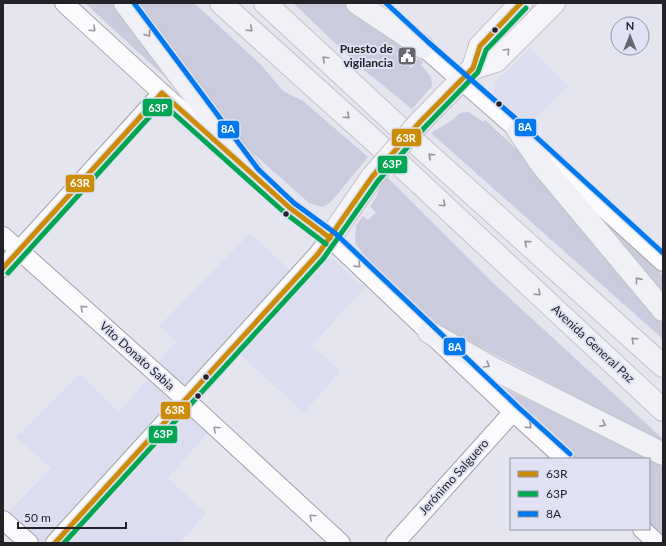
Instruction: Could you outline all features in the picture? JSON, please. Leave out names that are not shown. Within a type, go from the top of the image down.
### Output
[{"type":"highway","points":[[125,3],[253,174]]},
{"type":"highway","name":"Avenida General Paz","points":[[221,3],[381,147],[663,410]]},
{"type":"highway","points":[[265,3],[416,143],[663,366]]},
{"type":"highway","points":[[357,3],[423,47]]},
{"type":"highway","points":[[518,130],[542,165],[663,310]]},
{"type":"highway","points":[[429,332],[494,369],[663,454]]},
{"type":"main road","points":[[467,75],[480,46],[521,3]]},
{"type":"main road","points":[[330,238],[372,177],[420,122],[467,75],[496,61],[554,3]]},
{"type":"street","points":[[64,3],[290,208],[330,238],[513,412],[564,458]]},
{"type":"street","points":[[376,3],[423,47],[467,75],[518,130],[663,262]]},
{"type":"street","points":[[3,268],[162,93]]},
{"type":"street","name":"Vito Donato Sabia","points":[[3,236],[185,399],[341,543]]},
{"type":"street","points":[[55,543],[318,254],[330,238]]},
{"type":"street","name":"Jerónimo Salguero","points":[[395,543],[513,412]]},
{"type":"street","points":[[3,520],[29,543]]},
{"type":"street","points":[[643,530],[657,543]]},
{"type":"shaded area","points":[[85,3],[113,3],[177,88]]},
{"type":"shaded area","points":[[136,3],[194,3],[261,65],[283,91],[303,101],[368,157],[330,203],[322,207],[309,203],[246,147]]},
{"type":"shaded area","points":[[293,3],[348,3],[404,44],[396,53],[412,68],[418,58],[423,62],[421,65],[431,77],[432,86],[412,109],[358,65]]},
{"type":"shaded area","points":[[530,48],[568,86],[526,127],[498,101],[494,90],[495,84],[499,78]]},
{"type":"shaded area","points":[[469,112],[483,122],[485,120],[524,156],[663,317],[663,339],[431,133],[451,121],[460,113]]},
{"type":"shaded area","points":[[386,176],[493,283],[663,439],[663,442],[434,323],[368,261],[355,243],[356,225],[363,216],[368,220],[376,213],[370,206],[376,198],[382,180]]},
{"type":"shaded area","points":[[575,196],[663,275],[663,298]]},
{"type":"shaded area","points":[[250,233],[291,271],[187,389],[155,365],[176,342],[159,326]]},
{"type":"shaded area","points":[[326,258],[333,259],[365,288],[312,345],[340,371],[304,413],[239,353]]},
{"type":"shaded area","points":[[80,374],[119,412],[149,378],[166,393],[170,398],[170,403],[48,543],[39,543],[6,515],[51,468],[16,437]]},
{"type":"shaded area","points":[[493,383],[663,464],[663,539],[650,528],[650,458],[575,458]]},
{"type":"shaded area","points":[[189,416],[208,433],[168,478],[206,513],[179,543],[70,543],[180,419]]},
{"type":"transit line","name":"8A","points":[[134,3],[258,169],[294,203],[335,233],[518,407],[570,454]]},
{"type":"transit line","name":"8A","points":[[386,3],[523,125],[663,253]]},
{"type":"transit line","name":"63R","points":[[55,543],[318,254],[372,177],[420,122],[473,68],[480,46],[521,3]]},
{"type":"transit line","name":"63P","points":[[64,543],[323,259],[378,181],[425,127],[478,72],[486,50],[526,8]]},
{"type":"transit line","name":"63R","points":[[3,268],[162,93],[290,208],[330,238]]},
{"type":"transit line","name":"63P","points":[[8,273],[162,103],[285,213],[326,244]]},
{"type":"place","name":"Puesto de vigilancia","points":[[407,56]]}]
